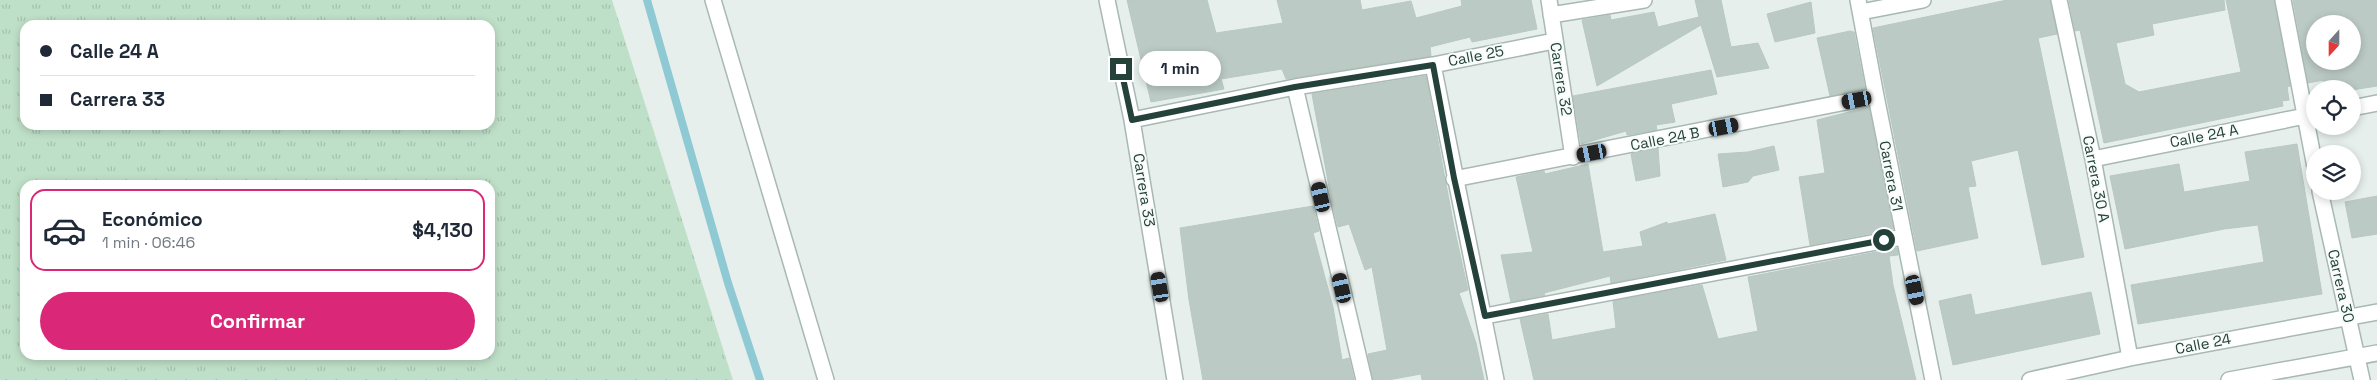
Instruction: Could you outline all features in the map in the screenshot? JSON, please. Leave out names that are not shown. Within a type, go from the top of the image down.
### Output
[{"type":"street","points":[[713,0],[826,380]]},
{"type":"street","name":"Carrera 33","points":[[1107,0],[1132,120],[1175,380]]},
{"type":"street","points":[[1550,7],[1644,0]]},
{"type":"street","points":[[1860,6],[1923,0]]},
{"type":"street","name":"Carrera 30 A","points":[[2059,0],[2093,159],[2130,358]]},
{"type":"street","points":[[2283,0],[2306,102]]},
{"type":"street","name":"Carrera 31","points":[[1860,6],[1903,237],[1933,380]]},
{"type":"street","name":"Carrera 32","points":[[1550,7],[1574,157]]},
{"type":"street","name":"Calle 25","points":[[1132,120],[1295,87],[1433,65],[1554,41]]},
{"type":"street","points":[[1433,65],[1454,178],[1485,316],[1496,380]]},
{"type":"street","points":[[1295,87],[1364,380]]},
{"type":"street","name":"Calle 24 B","points":[[1454,178],[1574,157],[1876,96]]},
{"type":"street","points":[[2361,106],[2377,103]]},
{"type":"street","name":"Calle 24 A","points":[[2093,159],[2306,116]]},
{"type":"street","name":"Carrera 30","points":[[2322,200],[2362,380]]},
{"type":"street","points":[[1485,316],[1903,237]]},
{"type":"street","name":"Calle 24","points":[[2030,380],[2130,358],[2377,312]]},
{"type":"street","points":[[2229,380],[2377,354]]},
{"type":"green space","points":[[0,0],[612,0],[733,380],[0,380]]},
{"type":"building","points":[[1127,0],[1207,0],[1216,33],[1283,23],[1277,0],[1360,0],[1362,10],[1411,1],[1416,18],[1462,6],[1461,0],[1531,0],[1537,29],[1472,42],[1470,37],[1430,47],[1431,56],[1286,79],[1282,69],[1221,79],[1224,89],[1151,102]]},
{"type":"building","points":[[1695,0],[1721,0],[1731,47],[1758,43],[1769,68],[1717,77],[1701,25],[1597,86],[1582,20],[1610,15],[1611,20],[1654,12],[1658,27],[1699,17]]},
{"type":"building","points":[[2007,0],[2050,0],[2057,34],[2038,38],[2084,257],[2042,265],[2018,150],[1971,161],[1976,186],[1968,187],[1978,238],[1917,251],[1873,28]]},
{"type":"building","points":[[2069,0],[2224,0],[2225,10],[2152,24],[2154,35],[2116,43],[2125,84],[2139,92],[2241,72],[2226,0],[2274,0],[2290,86],[2287,87],[2289,100],[2282,101],[2283,106],[2104,143],[2080,30],[2075,31]]},
{"type":"building","points":[[2293,0],[2377,0],[2377,86],[2361,89],[2361,80],[2307,80]]},
{"type":"building","points":[[1811,2],[1815,33],[1775,42],[1767,14]]},
{"type":"building","points":[[1850,31],[1854,32],[1865,89],[1830,96],[1817,38]]},
{"type":"building","points":[[1711,70],[1717,94],[1671,104],[1675,122],[1656,125],[1657,130],[1627,135],[1626,131],[1581,144],[1573,96]]},
{"type":"building","points":[[1426,76],[1454,227],[1468,290],[1459,293],[1476,343],[1484,380],[1422,380],[1421,374],[1388,380],[1373,380],[1368,354],[1387,350],[1372,267],[1365,270],[1349,224],[1338,227],[1332,203],[1312,94]]},
{"type":"building","points":[[1869,107],[1893,229],[1810,245],[1799,177],[1825,173],[1817,120]]},
{"type":"building","points":[[2297,144],[2322,294],[2138,324],[2131,285],[2264,262],[2258,225],[2224,229],[2125,249],[2110,176],[2179,164],[2184,192],[2250,181],[2245,152]]},
{"type":"building","points":[[1774,146],[1779,170],[1753,176],[1748,182],[1723,187],[1718,154],[1748,152]]},
{"type":"building","points":[[1658,148],[1660,176],[1636,181],[1631,154]]},
{"type":"building","points":[[1588,164],[1603,252],[1643,246],[1640,232],[1667,222],[1668,224],[1715,214],[1726,260],[1611,283],[1610,276],[1544,293],[1545,295],[1511,302],[1501,255],[1533,252],[1516,177],[1544,171],[1545,174]]},
{"type":"building","points":[[2377,196],[2377,234],[2352,238],[2345,202]]},
{"type":"building","points":[[1313,206],[1319,231],[1313,233],[1333,307],[1342,360],[1349,358],[1354,380],[1203,380],[1189,300],[1180,228]]},
{"type":"building","points":[[1897,248],[1898,255],[1889,256],[1893,285],[1916,380],[1534,380],[1520,319],[1548,314],[1552,340],[1616,328],[1613,301],[1702,285],[1718,339],[1758,331],[1748,277]]},
{"type":"building","points":[[2091,292],[2100,334],[1953,365],[1939,301],[1971,294],[1975,315]]},
{"type":"waterway","points":[[647,0],[728,283],[760,380]]},
{"type":"route","points":[[1121,69],[1132,120],[1295,87],[1433,65],[1454,178],[1485,316],[1884,240]]}]
